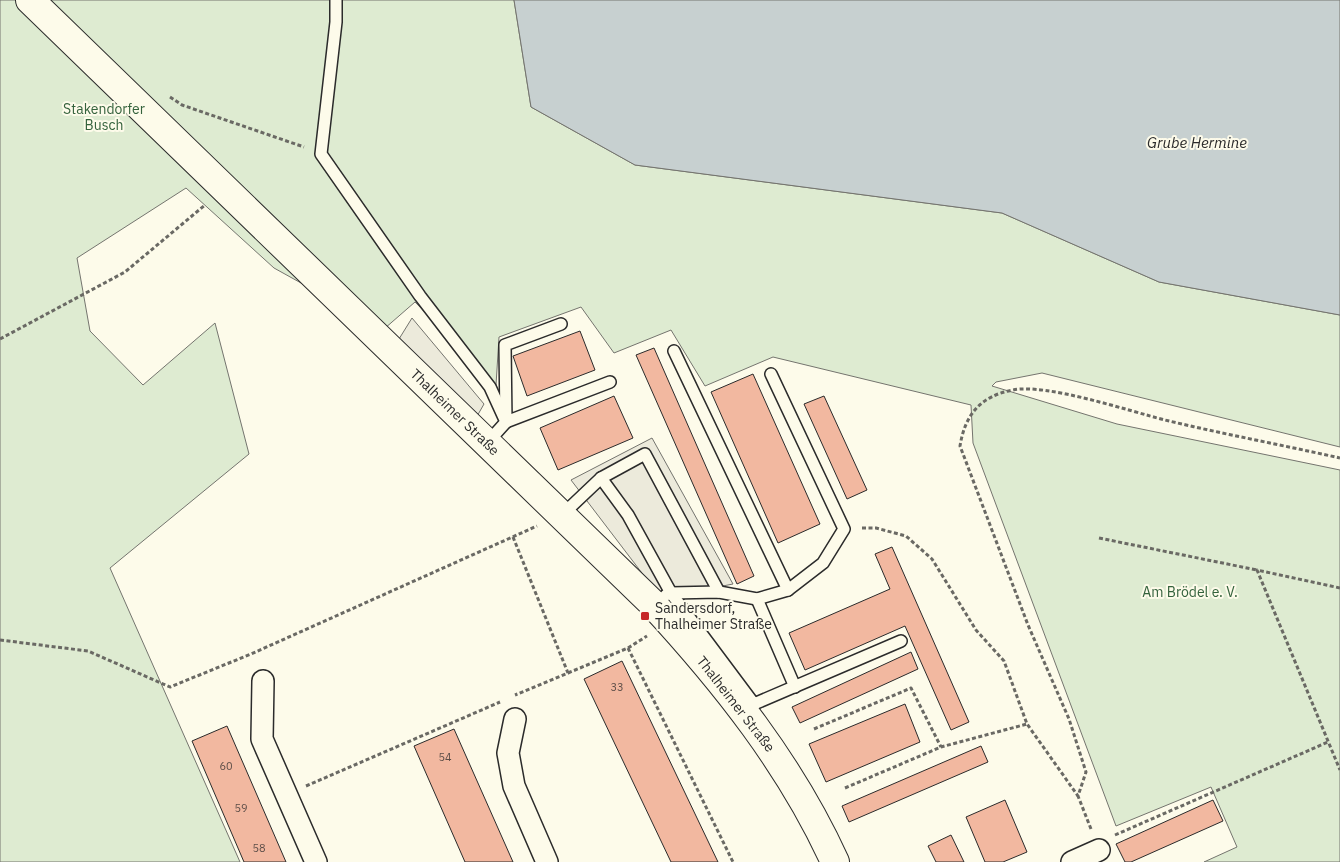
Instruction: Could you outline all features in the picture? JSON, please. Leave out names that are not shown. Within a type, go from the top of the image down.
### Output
[{"type":"street","name":"Thalheimer Straße","points":[[30,0],[487,443],[664,606],[784,766],[817,822],[835,862]]},
{"type":"street","points":[[263,681],[262,739],[316,862]]},
{"type":"street","points":[[515,719],[508,754],[514,786],[547,862]]},
{"type":"street","points":[[1072,862],[1099,850]]},
{"type":"lane","points":[[336,0],[336,22],[321,154],[420,296],[490,387],[506,422]]},
{"type":"lane","points":[[506,422],[505,346],[561,324]]},
{"type":"lane","points":[[674,352],[788,590]]},
{"type":"lane","points":[[664,606],[719,592],[757,599],[788,590],[823,563],[844,529],[771,374]]},
{"type":"lane","points":[[487,443],[506,422],[610,382]]},
{"type":"lane","points":[[562,514],[601,478],[645,454],[719,592]]},
{"type":"lane","points":[[601,478],[628,515],[664,606],[754,704],[902,641]]},
{"type":"lane","points":[[757,599],[795,686]]},
{"type":"path","points":[[165,94],[182,105],[321,154]]},
{"type":"path","points":[[0,339],[125,272],[226,188]]},
{"type":"path","points":[[1078,796],[1086,772],[1069,719],[1028,625],[960,446],[963,426],[978,406],[991,397],[1013,390],[1041,389],[1169,421],[1340,458]]},
{"type":"path","points":[[0,640],[88,651],[170,687],[251,654],[513,538],[562,514]]},
{"type":"path","points":[[844,529],[876,528],[906,536],[932,559],[976,630],[1004,661],[1027,724],[1078,796],[1099,850]]},
{"type":"path","points":[[513,538],[568,673]]},
{"type":"path","points":[[1098,538],[1340,588]]},
{"type":"path","points":[[1257,570],[1340,770]]},
{"type":"path","points":[[514,696],[628,648],[664,606]]},
{"type":"path","points":[[628,648],[734,862]]},
{"type":"path","points":[[814,729],[911,688],[941,747]]},
{"type":"path","points":[[286,794],[505,699]]},
{"type":"path","points":[[845,788],[941,747],[1027,724]]},
{"type":"path","points":[[1099,850],[1104,840],[1328,742]]},
{"type":"green space","points":[[0,0],[514,0],[531,107],[635,165],[1002,213],[1159,282],[1340,315],[1340,447],[1042,373],[996,382],[992,386],[1117,424],[1340,470],[1340,862],[1204,862],[1237,847],[1211,787],[1116,826],[973,443],[971,405],[773,357],[705,386],[671,330],[614,353],[581,307],[499,337],[496,385],[415,302],[384,329],[274,268],[186,188],[77,258],[90,331],[143,385],[215,323],[249,454],[110,568],[240,862],[0,862]]},
{"type":"shaded area","points":[[412,318],[484,404],[476,418],[399,339]]},
{"type":"shaded area","points":[[652,438],[733,584],[661,598],[571,480]]},
{"type":"water","name":"Grube Hermine","points":[[514,0],[1340,0],[1340,315],[1159,282],[1002,213],[635,165],[531,107]]},
{"type":"building","points":[[580,331],[595,370],[527,396],[513,356]]},
{"type":"building","points":[[654,348],[754,576],[737,584],[636,355]]},
{"type":"building","points":[[753,374],[820,524],[778,543],[711,392]]},
{"type":"building","points":[[614,396],[633,438],[558,470],[540,428]]},
{"type":"building","points":[[824,396],[867,490],[847,499],[804,404]]},
{"type":"building","points":[[892,547],[969,722],[951,730],[905,626],[805,670],[789,633],[890,589],[875,554]]},
{"type":"building","points":[[911,652],[918,669],[800,723],[792,707]]},
{"type":"building","points":[[622,661],[718,862],[671,862],[584,679]]},
{"type":"building","points":[[905,704],[920,742],[826,782],[809,744]]},
{"type":"building","points":[[227,726],[286,862],[244,862],[192,741]]},
{"type":"building","points":[[454,729],[513,862],[465,862],[414,746]]},
{"type":"building","points":[[981,746],[988,762],[849,822],[842,806]]},
{"type":"building","points":[[1005,800],[1027,852],[1003,862],[985,862],[966,817]]},
{"type":"building","points":[[1213,800],[1223,821],[1131,862],[1125,862],[1116,844]]},
{"type":"building","points":[[951,835],[964,862],[936,862],[928,846]]},
{"type":"place","name":"Sandersdorf, Thalheimer Straße","points":[[645,616]]},
{"type":"park label","name":"Stakendorfer Busch","points":[[104,118]]},
{"type":"park label","name":"Am Brödel e. V.","points":[[1190,592]]}]
